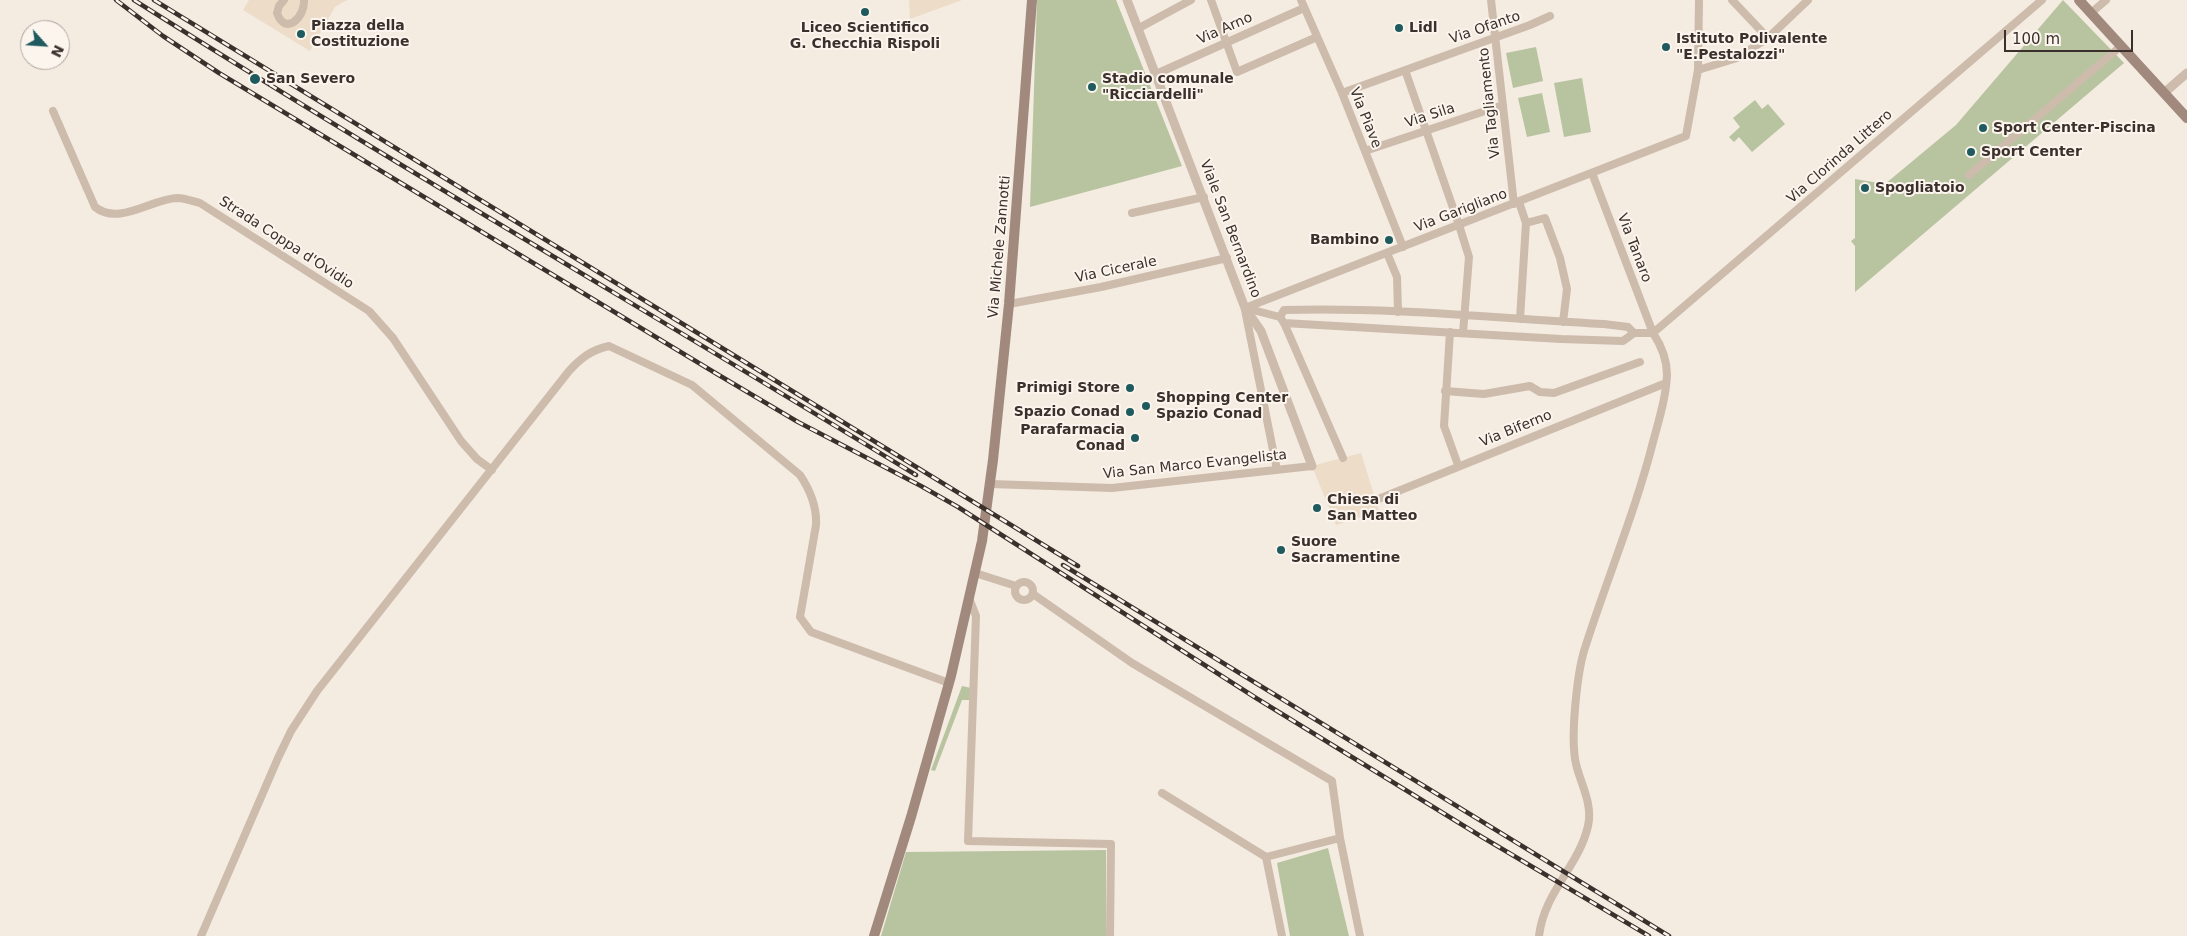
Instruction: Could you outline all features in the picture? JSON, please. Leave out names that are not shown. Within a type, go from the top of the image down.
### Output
[{"type":"main road","name":"Via Michele Zannotti","points":[[874,936],[911,817],[949,683],[982,541],[989,496],[1009,304],[1032,0]]},
{"type":"main road","points":[[2079,0],[2187,118]]},
{"type":"street","points":[[284,0],[279,6],[277,13],[281,20],[288,23],[295,22],[301,16],[304,0]]},
{"type":"street","name":"Viale San Bernardino","points":[[1128,0],[1245,308],[1260,332],[1312,466]]},
{"type":"street","points":[[1138,28],[1191,0]]},
{"type":"street","points":[[1211,0],[1237,72],[1318,38]]},
{"type":"street","name":"Via Piave","points":[[1301,0],[1342,93],[1403,247]]},
{"type":"street","name":"Via Tagliamento","points":[[1491,0],[1502,105],[1516,203],[1526,223]]},
{"type":"street","points":[[1699,0],[1698,70],[1737,58],[1768,38],[1808,0]]},
{"type":"street","points":[[1732,0],[1768,38]]},
{"type":"street","name":"Via Clorinda Littero","points":[[1653,332],[2042,0]]},
{"type":"street","points":[[2091,13],[2106,0]]},
{"type":"street","name":"Via Arno","points":[[1156,74],[1304,8]]},
{"type":"street","name":"Via Ofanto","points":[[1342,93],[1550,16]]},
{"type":"street","points":[[1969,175],[2121,46]]},
{"type":"street","points":[[1405,70],[1460,226],[1468,257],[1463,333]]},
{"type":"street","name":"Via Garigliano","points":[[1245,308],[1460,226],[1686,136],[1698,70]]},
{"type":"street","points":[[2164,93],[2187,73]]},
{"type":"street","name":"Via Sila","points":[[1365,151],[1502,105]]},
{"type":"street","name":"Strada Coppa d'Ovidio","points":[[53,111],[95,207],[104,214],[115,214],[177,198],[200,203],[369,311],[393,338],[460,441],[477,459],[492,470]]},
{"type":"street","name":"Via Tanaro","points":[[1539,936],[1545,909],[1586,835],[1590,812],[1576,763],[1574,723],[1583,654],[1644,478],[1662,409],[1667,374],[1663,348],[1653,332],[1592,173]]},
{"type":"street","points":[[1132,213],[1204,197]]},
{"type":"street","points":[[1520,319],[1526,223],[1545,218],[1560,258],[1568,289],[1563,322]]},
{"type":"street","points":[[1387,253],[1397,276],[1398,312]]},
{"type":"street","name":"Via Cicerale","points":[[1009,304],[1227,258]]},
{"type":"street","points":[[1277,470],[1245,308],[1282,320],[1463,333],[1623,341],[1634,333],[1653,332]]},
{"type":"street","points":[[1343,458],[1282,320],[1284,310],[1316,309],[1398,312],[1520,319],[1628,327],[1634,333]]},
{"type":"street","points":[[1450,332],[1444,426],[1458,465]]},
{"type":"street","points":[[201,936],[291,731],[317,691],[569,371],[582,358],[595,349],[609,346],[692,385],[800,475],[808,487],[816,512],[816,526],[800,616],[811,632],[949,683]]},
{"type":"street","points":[[1445,391],[1484,394],[1530,386],[1540,392],[1554,393],[1640,362]]},
{"type":"street","name":"Via Biferno","points":[[1376,500],[1458,465],[1666,382]]},
{"type":"street","name":"Via San Marco Evangelista","points":[[990,484],[1112,488],[1312,466]]},
{"type":"street","points":[[975,573],[1016,586]]},
{"type":"street","points":[[1021,582],[1027,582],[1033,588],[1033,594],[1026,600],[1020,599],[1015,592],[1016,586],[1021,582]]},
{"type":"street","points":[[1033,594],[1132,663],[1332,781],[1340,838],[1360,936]]},
{"type":"street","points":[[969,598],[976,616],[968,841],[1111,844],[1110,936]]},
{"type":"street","points":[[1162,793],[1266,857],[1340,838]]},
{"type":"street","points":[[1266,857],[1282,936]]},
{"type":"green space","name":"Stadio comunale \"Ricciardelli\"","points":[[1037,0],[1116,0],[1182,166],[1030,207]]},
{"type":"green space","name":"Sport Center","points":[[2063,0],[2124,63],[1855,292],[1855,246],[1851,241],[1855,238],[1855,179],[1885,184],[1956,125]]},
{"type":"green space","points":[[1536,47],[1543,81],[1513,88],[1506,53]]},
{"type":"green space","points":[[1582,78],[1591,132],[1564,137],[1554,83]]},
{"type":"green space","points":[[1542,93],[1550,132],[1527,137],[1518,98]]},
{"type":"green space","points":[[1755,100],[1762,109],[1768,104],[1785,124],[1752,152],[1739,137],[1734,142],[1729,137],[1740,127],[1733,118]]},
{"type":"green space","points":[[962,686],[971,688],[970,700],[962,700],[935,771],[931,770]]},
{"type":"green space","points":[[1328,848],[1349,936],[1290,936],[1277,863]]},
{"type":"green space","points":[[1106,850],[1106,936],[881,936],[906,852]]},
{"type":"shaded area","name":"Piazza della Costituzione","points":[[249,0],[347,0],[335,7],[310,51],[243,10]]},
{"type":"shaded area","points":[[909,0],[962,0],[910,19]]},
{"type":"shaded area","points":[[1361,453],[1379,511],[1336,525],[1312,466]]},
{"type":"railway","points":[[116,0],[163,36],[219,73],[798,422],[958,507],[1256,698],[1482,837],[1649,936]]},
{"type":"railway","points":[[134,0],[328,121],[916,475]]},
{"type":"railway","points":[[154,0],[1078,566]]},
{"type":"railway","points":[[1063,565],[1669,936]]},
{"type":"place","name":"Liceo Scientifico G. Checchia Rispoli","points":[[865,12]]},
{"type":"place","name":"Lidl","points":[[1399,28]]},
{"type":"place","name":"Piazza della Costituzione","points":[[301,34]]},
{"type":"place","name":"Istituto Polivalente \"E.Pestalozzi\"","points":[[1666,47]]},
{"type":"place","name":"San Severo","points":[[255,79]]},
{"type":"place","name":"Stadio comunale \"Ricciardelli\"","points":[[1092,87]]},
{"type":"place","name":"Sport Center-Piscina","points":[[1983,128]]},
{"type":"place","name":"Sport Center","points":[[1971,152]]},
{"type":"place","name":"Spogliatoio","points":[[1865,188]]},
{"type":"place","name":"Bambino","points":[[1389,240]]},
{"type":"place","name":"Primigi Store","points":[[1130,388]]},
{"type":"place","name":"Shopping Center Spazio Conad","points":[[1146,406]]},
{"type":"place","name":"Spazio Conad","points":[[1130,412]]},
{"type":"place","name":"Parafarmacia Conad","points":[[1135,438]]},
{"type":"place","name":"Chiesa di San Matteo","points":[[1317,508]]},
{"type":"place","name":"Suore Sacramentine","points":[[1281,550]]}]
